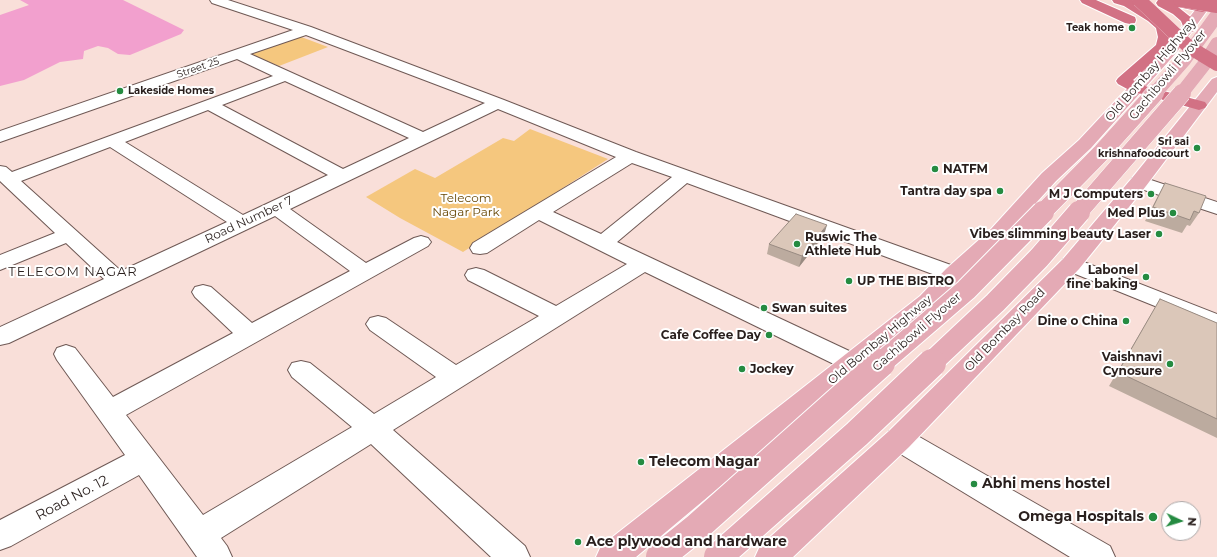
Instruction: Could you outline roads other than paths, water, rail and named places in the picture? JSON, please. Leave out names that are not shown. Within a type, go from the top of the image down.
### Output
[{"type":"highway","points":[[1086,0],[1125,17],[1180,52],[1217,72]]},
{"type":"highway","points":[[1118,0],[1128,3],[1152,18],[1162,26],[1165,37],[1163,46],[1122,81],[1136,88],[1210,94]]},
{"type":"highway","points":[[1139,0],[1189,47],[1217,64]]},
{"type":"highway","points":[[1156,0],[1177,11],[1187,19],[1190,28]]},
{"type":"highway","points":[[1164,0],[1207,7],[1217,2]]},
{"type":"highway","points":[[1179,0],[1217,6]]},
{"type":"main road","name":"Old Bombay Highway","points":[[612,557],[928,302],[954,274],[998,233],[1049,177],[1086,144],[1207,7]]},
{"type":"main road","name":"Gachibowli Flyover","points":[[660,557],[696,528],[899,347],[966,290],[1102,152],[1185,59],[1207,7]]},
{"type":"main road","name":"Gachibowli Flyover","points":[[718,557],[857,434],[1039,258],[1171,106],[1203,66],[1217,44]]},
{"type":"main road","name":"Old Bombay Road","points":[[771,557],[899,439],[1071,264],[1210,94]]},
{"type":"street","points":[[216,0],[306,30],[498,103],[630,156],[954,274]]},
{"type":"street","name":"Street 25","points":[[0,137],[306,30]]},
{"type":"street","points":[[237,54],[423,138]]},
{"type":"street","points":[[119,281],[5,175],[112,141],[286,76]]},
{"type":"street","name":"Road Number 7","points":[[0,337],[498,103]]},
{"type":"street","points":[[210,104],[343,176]]},
{"type":"street","points":[[112,141],[242,223]]},
{"type":"street","points":[[480,248],[630,156]]},
{"type":"street","points":[[603,243],[685,176]]},
{"type":"street","points":[[1139,182],[1215,204]]},
{"type":"street","points":[[276,207],[365,272]]},
{"type":"street","points":[[539,213],[853,363]]},
{"type":"street","points":[[0,263],[69,234]]},
{"type":"street","points":[[110,412],[421,242]]},
{"type":"street","points":[[200,534],[644,263]]},
{"type":"street","points":[[1071,264],[1217,323]]},
{"type":"street","points":[[476,275],[557,316]]},
{"type":"street","points":[[203,292],[250,335]]},
{"type":"street","points":[[378,324],[456,378]]},
{"type":"street","points":[[66,354],[216,557]]},
{"type":"street","points":[[301,370],[373,429],[514,557]]},
{"type":"street","points":[[899,439],[1099,557]]},
{"type":"street","name":"Road No. 12","points":[[0,536],[144,459]]},
{"type":"place","name":"Teak home","points":[[1132,28]]},
{"type":"place","name":"Lakeside Homes","points":[[120,91]]},
{"type":"place","name":"Sri sai krishnafoodcourt","points":[[1197,148]]},
{"type":"place","name":"NATFM","points":[[935,169]]},
{"type":"place","name":"Tantra day spa","points":[[1000,191]]},
{"type":"place","name":"M J Computers","points":[[1151,194]]},
{"type":"place","name":"Med Plus","points":[[1173,213]]},
{"type":"place","name":"Vibes slimming beauty Laser","points":[[1159,234]]},
{"type":"place","name":"Ruswic The Athlete Hub","points":[[797,244]]},
{"type":"place","name":"Labonel fine baking","points":[[1146,277]]},
{"type":"place","name":"UP THE BISTRO","points":[[849,281]]},
{"type":"place","name":"Swan suites","points":[[764,308]]},
{"type":"place","name":"Dine o China","points":[[1126,321]]},
{"type":"place","name":"Cafe Coffee Day","points":[[769,335]]},
{"type":"place","name":"Vaishnavi Cynosure","points":[[1170,364]]},
{"type":"place","name":"Jockey","points":[[742,369]]},
{"type":"place","name":"Telecom Nagar","points":[[641,462]]},
{"type":"place","name":"Abhi mens hostel","points":[[974,484]]},
{"type":"place","name":"Omega Hospitals","points":[[1153,517]]},
{"type":"place","name":"Ace plywood and hardware","points":[[578,542]]},
{"type":"district","name":"TELECOM NAGAR","points":[[73,272]]},
{"type":"park label","name":"Telecom Nagar Park","points":[[466,205]]}]
